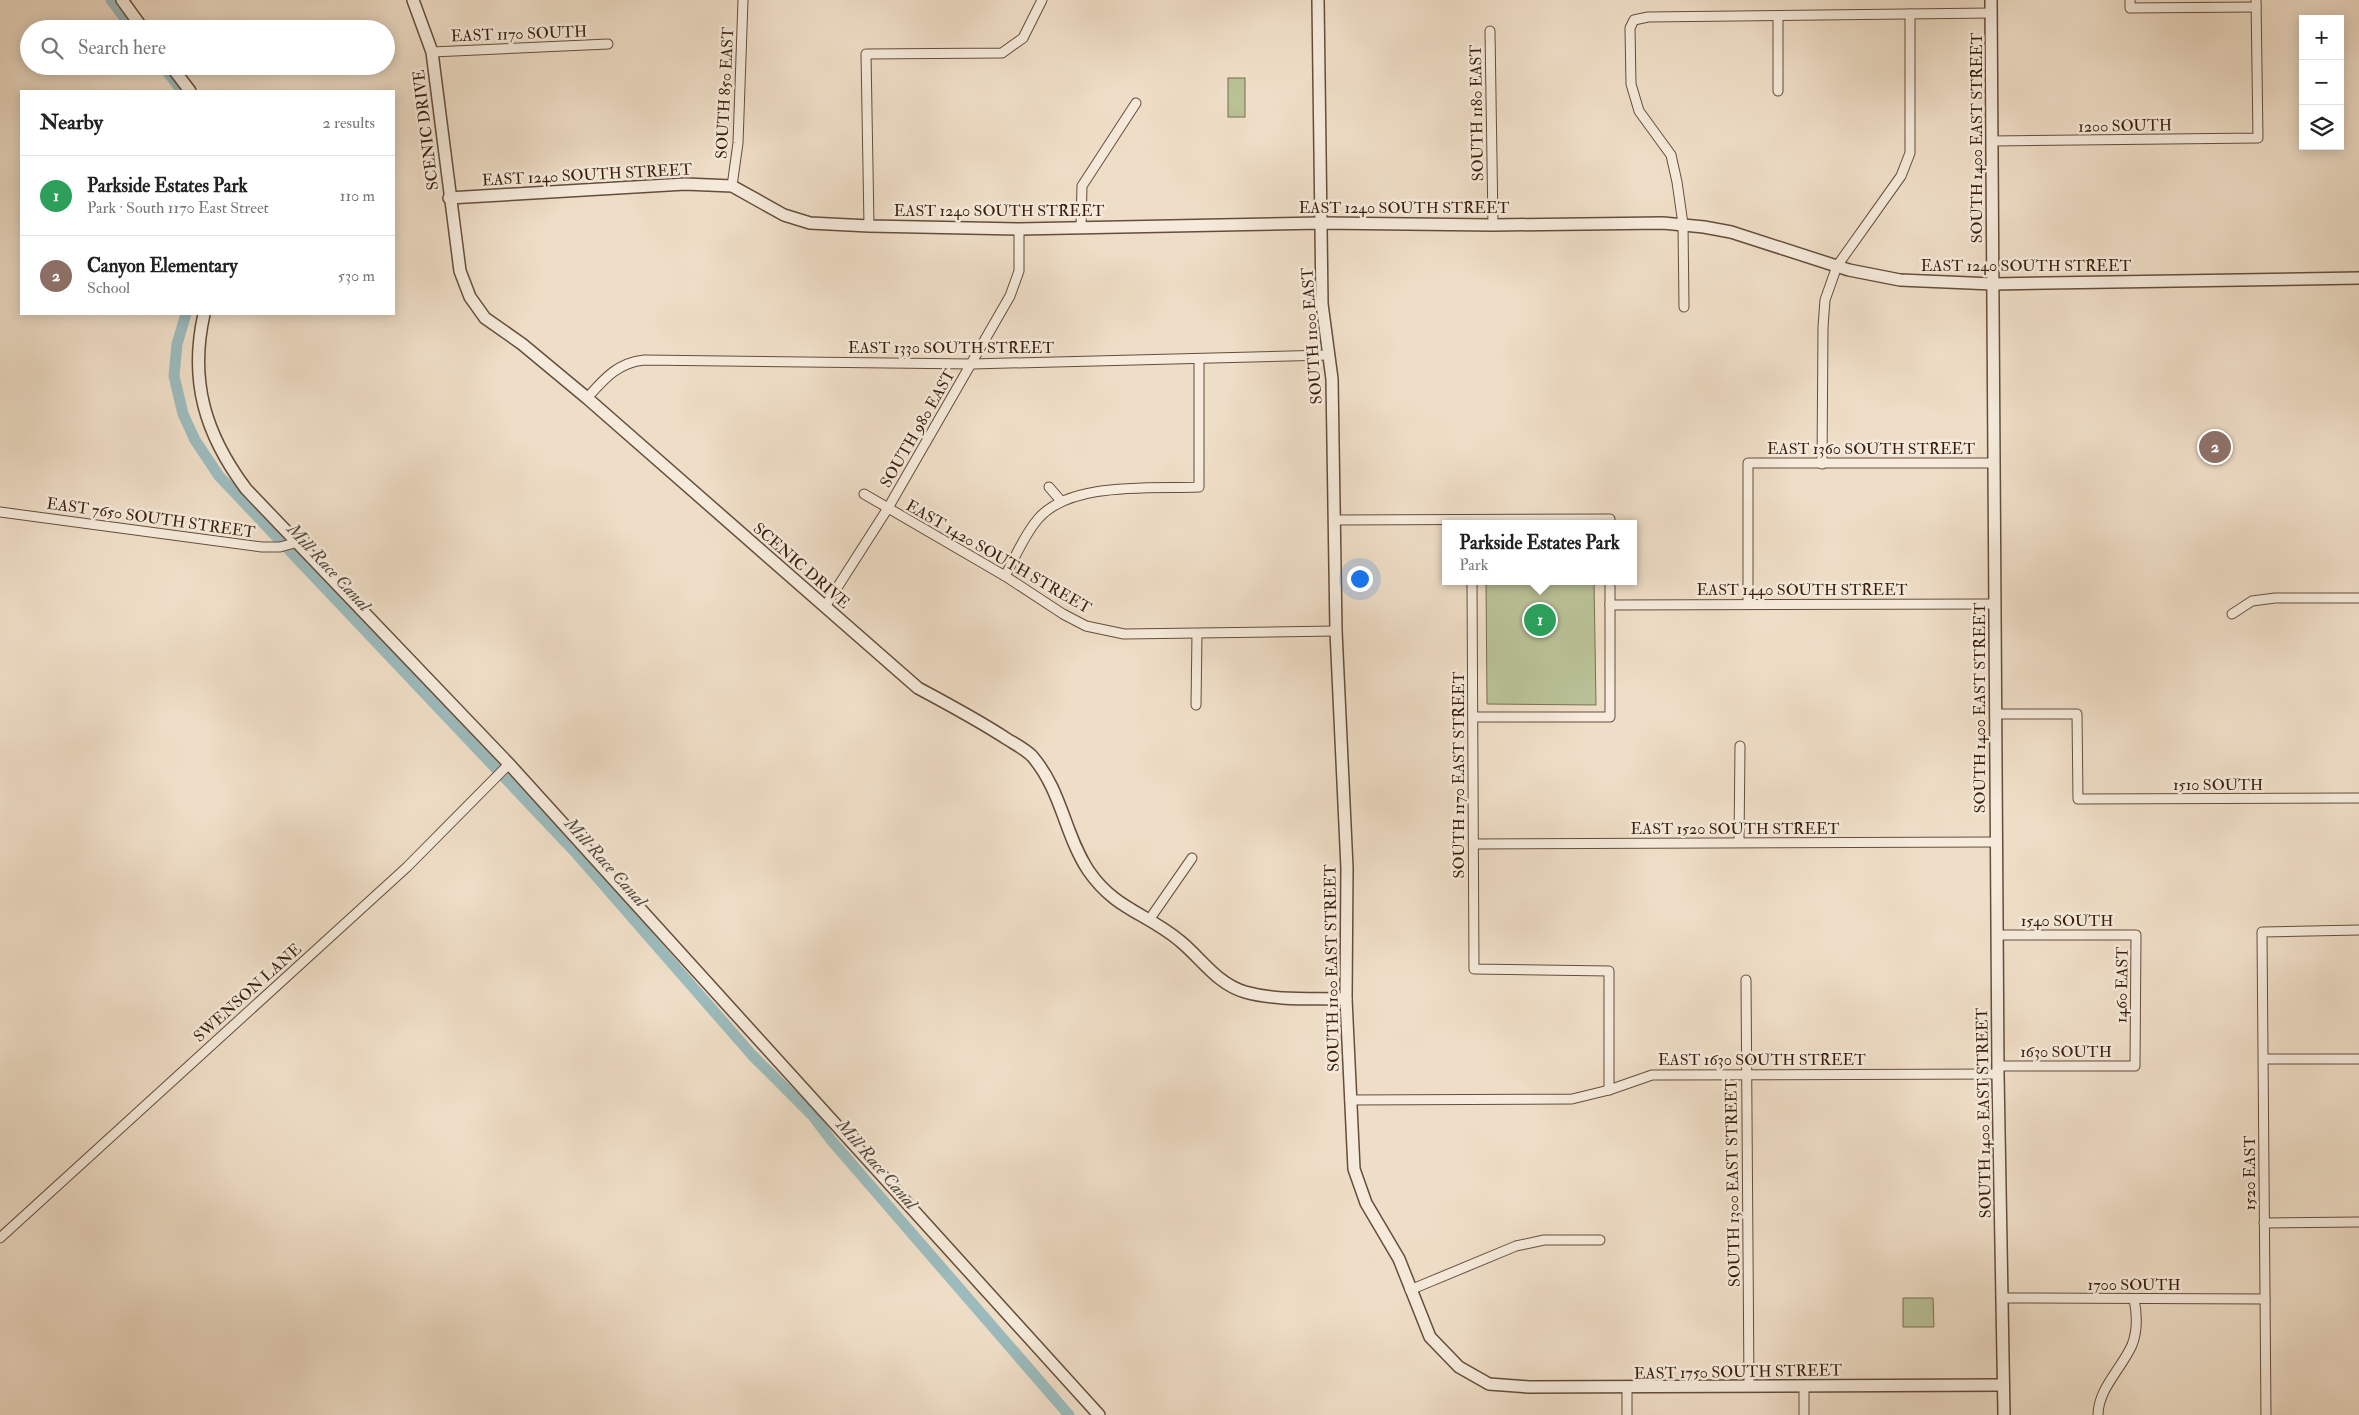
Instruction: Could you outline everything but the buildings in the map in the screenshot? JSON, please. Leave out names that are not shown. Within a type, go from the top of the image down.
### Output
[{"type":"street","points":[[122,0],[136,20]]},
{"type":"street","name":"SCENIC DRIVE","points":[[413,0],[432,52],[449,198],[460,271],[470,297],[485,318],[522,344],[587,398],[918,688],[967,714],[1030,754],[1058,797],[1070,836],[1088,870],[1105,892],[1126,909],[1149,920],[1180,941],[1218,978],[1243,992],[1274,997],[1346,999]]},
{"type":"street","name":"SOUTH 850 EAST","points":[[732,186],[738,143],[743,0]]},
{"type":"street","points":[[869,226],[866,54],[1002,53],[1023,38],[1042,0]]},
{"type":"street","name":"SOUTH 1100 EAST","points":[[1318,0],[1322,304],[1332,379],[1335,520]]},
{"type":"street","name":"SOUTH 1400 EAST STREET","points":[[1991,0],[1998,1070],[2004,1415]]},
{"type":"street","points":[[2130,4],[2256,3]]},
{"type":"street","name":"1200 SOUTH","points":[[1992,141],[2258,138],[2256,3]]},
{"type":"street","points":[[1684,307],[1681,204],[1671,155],[1639,111],[1631,84],[1630,28],[1634,20],[1648,16],[1992,13]]},
{"type":"street","points":[[1822,464],[1823,327],[1825,300],[1837,266],[1901,176],[1910,153],[1910,14]]},
{"type":"street","points":[[1778,16],[1778,91]]},
{"type":"street","name":"SOUTH 1180 EAST","points":[[1490,32],[1493,224]]},
{"type":"street","name":"EAST 1170 SOUTH","points":[[432,52],[608,44]]},
{"type":"street","points":[[178,75],[189,90]]},
{"type":"street","points":[[1082,227],[1082,186],[1136,103]]},
{"type":"street","name":"EAST 1240 SOUTH STREET","points":[[449,198],[684,184],[732,186],[784,215],[810,223],[869,226],[1019,228],[1322,223],[1683,224],[1704,226],[1758,239],[1837,266],[1875,276],[1900,280],[1993,284],[2359,278]]},
{"type":"street","name":"SOUTH 980 EAST","points":[[826,606],[888,508],[1010,296],[1020,271],[1019,228]]},
{"type":"street","points":[[204,315],[199,338],[199,380],[208,421],[218,447],[246,488],[289,544],[507,766],[1099,1415]]},
{"type":"street","name":"EAST 1330 SOUTH STREET","points":[[587,398],[612,371],[633,362],[644,360],[972,364],[1329,355]]},
{"type":"street","points":[[1005,576],[1038,519],[1061,501],[1092,491],[1199,487],[1199,359]]},
{"type":"street","name":"EAST 1360 SOUTH STREET","points":[[1748,604],[1748,463],[1994,464]]},
{"type":"street","points":[[1049,486],[1061,501]]},
{"type":"street","name":"EAST 1420 SOUTH STREET","points":[[864,494],[1005,576],[1063,614],[1086,626],[1124,634],[1336,631]]},
{"type":"street","name":"EAST 7650 SOUTH STREET","points":[[0,512],[262,547],[289,544]]},
{"type":"street","points":[[1335,520],[1442,521]]},
{"type":"street","name":"SOUTH 1100 EAST STREET","points":[[1335,520],[1336,631],[1347,868],[1346,999],[1354,1169],[1366,1203],[1399,1259],[1430,1336],[1458,1367],[1476,1377]]},
{"type":"street","name":"SOUTH 1170 EAST STREET","points":[[1472,585],[1474,969],[1609,971],[1609,1090]]},
{"type":"street","points":[[1474,717],[1610,717],[1610,585]]},
{"type":"street","points":[[2232,614],[2252,601],[2275,598],[2359,598]]},
{"type":"street","name":"EAST 1440 SOUTH STREET","points":[[1610,605],[1995,604]]},
{"type":"street","points":[[1196,705],[1197,634]]},
{"type":"street","name":"1510 SOUTH","points":[[1996,714],[2077,714],[2078,799],[2359,798]]},
{"type":"street","points":[[1739,842],[1740,746]]},
{"type":"street","name":"SWENSON LANE","points":[[0,1238],[407,866],[507,766]]},
{"type":"street","name":"EAST 1520 SOUTH STREET","points":[[1474,844],[1996,842]]},
{"type":"street","points":[[1149,920],[1192,858]]},
{"type":"street","name":"1520 EAST","points":[[2266,1415],[2262,932],[2359,930]]},
{"type":"street","name":"1540 SOUTH","points":[[1997,935],[2136,935]]},
{"type":"street","name":"1460 EAST","points":[[2135,1066],[2136,935]]},
{"type":"street","name":"SOUTH 1300 EAST STREET","points":[[1746,980],[1749,1386]]},
{"type":"street","points":[[2264,1059],[2359,1059]]},
{"type":"street","name":"1630 SOUTH","points":[[1998,1070],[2135,1066]]},
{"type":"street","name":"EAST 1630 SOUTH STREET","points":[[1350,1100],[1572,1099],[1609,1090],[1652,1075],[1998,1070]]},
{"type":"street","points":[[2264,1222],[2359,1222]]},
{"type":"street","points":[[1410,1290],[1516,1246],[1544,1240],[1600,1240]]},
{"type":"street","name":"1700 SOUTH","points":[[2003,1298],[2265,1299]]},
{"type":"street","points":[[2098,1415],[2098,1409],[2108,1386],[2132,1345],[2136,1325],[2134,1299]]},
{"type":"street","name":"EAST 1750 SOUTH STREET","points":[[1476,1377],[1489,1384],[1530,1388],[2003,1385]]},
{"type":"street","points":[[1804,1386],[1804,1415]]},
{"type":"street","points":[[1627,1388],[1627,1415]]},
{"type":"green space","points":[[1228,78],[1245,78],[1245,117],[1228,117]]},
{"type":"green space","points":[[1486,585],[1594,585],[1596,705],[1487,704]]},
{"type":"green space","points":[[1903,1298],[1933,1298],[1934,1327],[1903,1327]]},
{"type":"waterway","name":"Mill Race Canal","points":[[111,0],[126,20]]},
{"type":"waterway","name":"Mill Race Canal","points":[[170,75],[181,90]]},
{"type":"waterway","name":"Mill Race Canal","points":[[186,315],[177,344],[174,376],[183,414],[195,440],[219,476],[575,852],[752,1055],[812,1115],[831,1140],[1069,1415]]},
{"type":"place","name":"Canyon Elementary","points":[[2215,447]]},
{"type":"place","name":"Parkside Estates Park","points":[[1540,620]]}]
